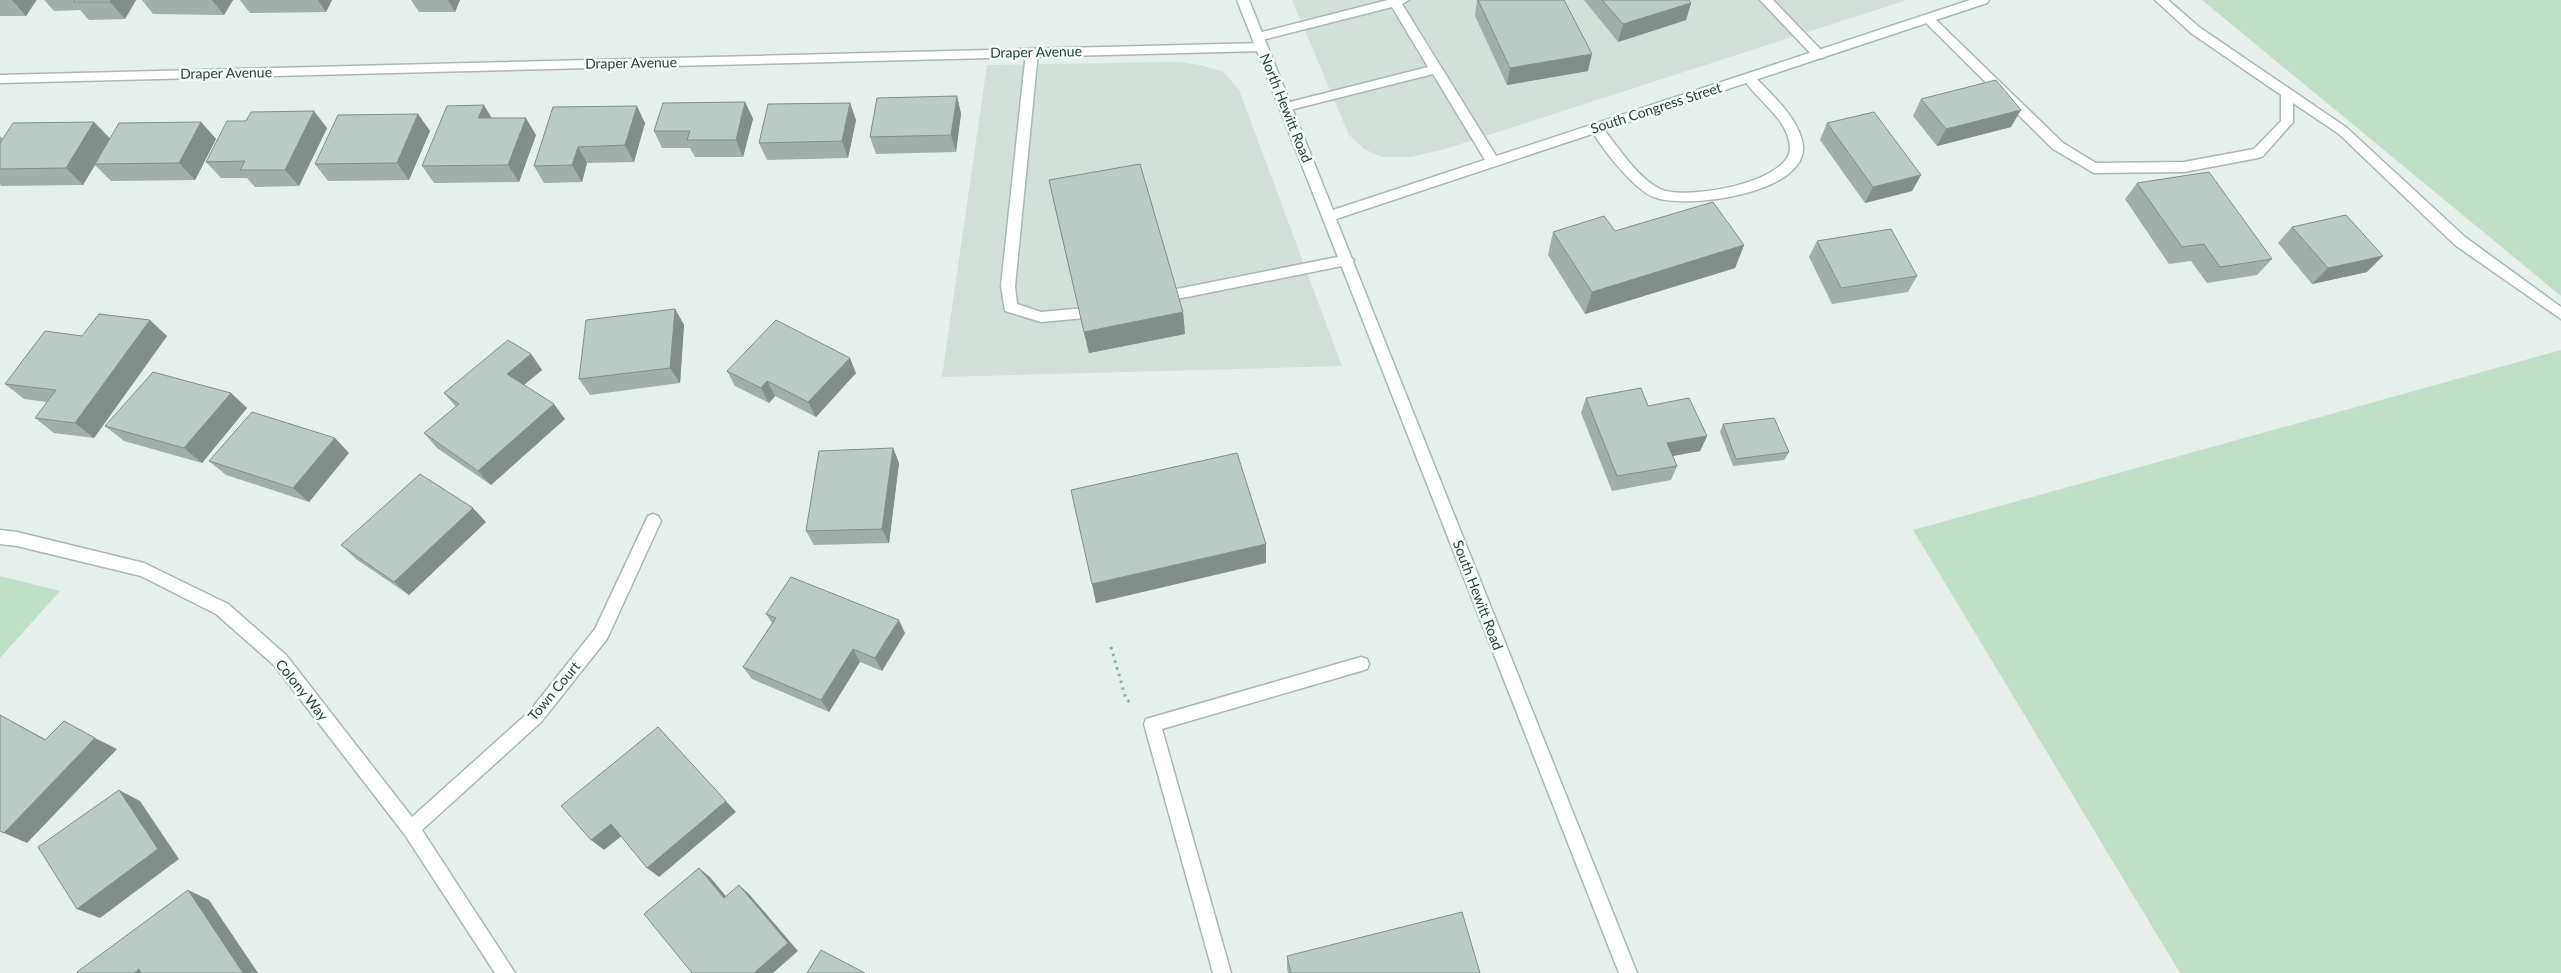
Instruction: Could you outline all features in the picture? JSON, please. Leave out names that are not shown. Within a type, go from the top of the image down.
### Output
[{"type":"street","name":"North Hewitt Road","points":[[1243,0],[1329,216]]},
{"type":"street","points":[[1766,0],[1819,55]]},
{"type":"street","name":"South Congress Street","points":[[1329,216],[1983,0]]},
{"type":"street","points":[[2160,0],[2194,30],[2343,131],[2460,241],[2561,314]]},
{"type":"street","name":"Draper Avenue","points":[[0,79],[1032,52],[1260,42],[1399,1]]},
{"type":"street","points":[[1399,1],[1436,69],[1493,162]]},
{"type":"street","points":[[1928,18],[2058,146],[2094,168],[2184,167],[2258,153],[2287,122],[2287,94]]},
{"type":"street","points":[[1032,52],[1008,286],[1010,307],[1040,318],[1085,312]]},
{"type":"street","points":[[1286,107],[1436,69]]},
{"type":"street","points":[[1596,128],[1640,180],[1657,193],[1677,199],[1704,198],[1731,191],[1778,175],[1794,160],[1796,145],[1789,127],[1775,107],[1749,78]]},
{"type":"street","name":"South Hewitt Road","points":[[1329,216],[1628,973]]},
{"type":"street","points":[[1177,294],[1347,260]]},
{"type":"street","name":"Town Court","points":[[411,829],[535,717],[601,634],[631,566],[654,521]]},
{"type":"street","name":"Colony Way","points":[[0,537],[17,539],[144,570],[222,609],[280,660],[411,829],[506,973]]},
{"type":"street","points":[[1222,973],[1152,724],[1361,664]]},
{"type":"path","points":[[1111,647],[1126,699],[1152,724]]},
{"type":"shaded area","points":[[1292,0],[1907,0],[1445,149],[1410,157],[1382,157],[1364,149],[1349,135]]},
{"type":"shaded area","points":[[1178,62],[1200,65],[1224,72],[1239,90],[1342,366],[942,377],[987,65]]},
{"type":"green space","points":[[2202,0],[2561,0],[2561,296]]},
{"type":"green space","points":[[2561,350],[2561,973],[2180,973],[1913,530]]},
{"type":"green space","points":[[0,576],[60,591],[0,658]]},
{"type":"building","points":[[75,0],[111,0],[110,2],[73,2]]},
{"type":"building","points":[[1478,0],[1564,0],[1592,54],[1510,68]]},
{"type":"building","points":[[1602,0],[1689,0],[1691,3],[1623,24]]},
{"type":"building","points":[[1996,80],[2021,110],[1946,129],[1921,99]]},
{"type":"building","points":[[957,96],[951,135],[870,137],[877,98]]},
{"type":"building","points":[[745,102],[736,140],[687,140],[690,131],[654,131],[663,103]]},
{"type":"building","points":[[850,103],[842,141],[759,143],[768,104]]},
{"type":"building","points":[[484,105],[478,118],[526,118],[508,165],[422,166],[447,106]]},
{"type":"building","points":[[637,106],[625,145],[578,147],[572,165],[534,166],[553,107]]},
{"type":"building","points":[[314,111],[285,170],[240,170],[245,161],[206,162],[227,121],[246,121],[251,112]]},
{"type":"building","points":[[1874,112],[1921,175],[1873,187],[1827,123]]},
{"type":"building","points":[[418,114],[397,163],[315,164],[338,115]]},
{"type":"building","points":[[94,122],[66,168],[0,169],[0,143],[13,123]]},
{"type":"building","points":[[201,122],[179,163],[95,164],[119,123]]},
{"type":"building","points":[[1140,164],[1183,312],[1084,332],[1049,180]]},
{"type":"building","points":[[2209,172],[2272,259],[2220,267],[2204,244],[2182,247],[2137,183]]},
{"type":"building","points":[[1713,202],[1744,245],[1592,292],[1553,232],[1604,216],[1615,231]]},
{"type":"building","points":[[2346,215],[2383,256],[2328,268],[2292,227]]},
{"type":"building","points":[[1891,229],[1917,276],[1841,288],[1817,241]]},
{"type":"building","points":[[675,309],[670,368],[579,379],[586,320]]},
{"type":"building","points":[[99,314],[150,320],[75,423],[35,418],[56,390],[5,384],[45,331],[82,336]]},
{"type":"building","points":[[776,320],[850,358],[808,402],[767,381],[761,388],[727,371]]},
{"type":"building","points":[[508,340],[531,354],[507,374],[554,404],[478,471],[424,433],[459,404],[444,393]]},
{"type":"building","points":[[153,372],[231,393],[184,448],[105,426]]},
{"type":"building","points":[[1641,388],[1648,406],[1689,398],[1707,436],[1667,443],[1677,466],[1617,476],[1586,398]]},
{"type":"building","points":[[252,412],[335,438],[293,488],[209,461]]},
{"type":"building","points":[[1774,418],[1789,452],[1736,459],[1723,424]]},
{"type":"building","points":[[893,448],[882,529],[806,531],[819,451]]},
{"type":"building","points":[[1237,453],[1266,544],[1092,584],[1071,490]]},
{"type":"building","points":[[420,474],[473,508],[394,582],[341,545]]},
{"type":"building","points":[[791,577],[899,620],[875,658],[853,649],[821,700],[743,667],[776,618],[766,614]]},
{"type":"building","points":[[0,715],[45,740],[64,721],[95,738],[4,833],[0,831]]},
{"type":"building","points":[[658,727],[726,801],[647,868],[611,824],[591,840],[561,806]]},
{"type":"building","points":[[119,790],[158,849],[77,909],[38,847]]},
{"type":"building","points":[[699,868],[724,898],[739,885],[788,943],[754,973],[692,973],[644,914]]},
{"type":"building","points":[[188,890],[243,973],[141,973],[139,969],[134,973],[77,972]]},
{"type":"building","points":[[1462,912],[1480,973],[1291,973],[1287,956]]},
{"type":"building","points":[[821,950],[865,973],[807,973]]}]
